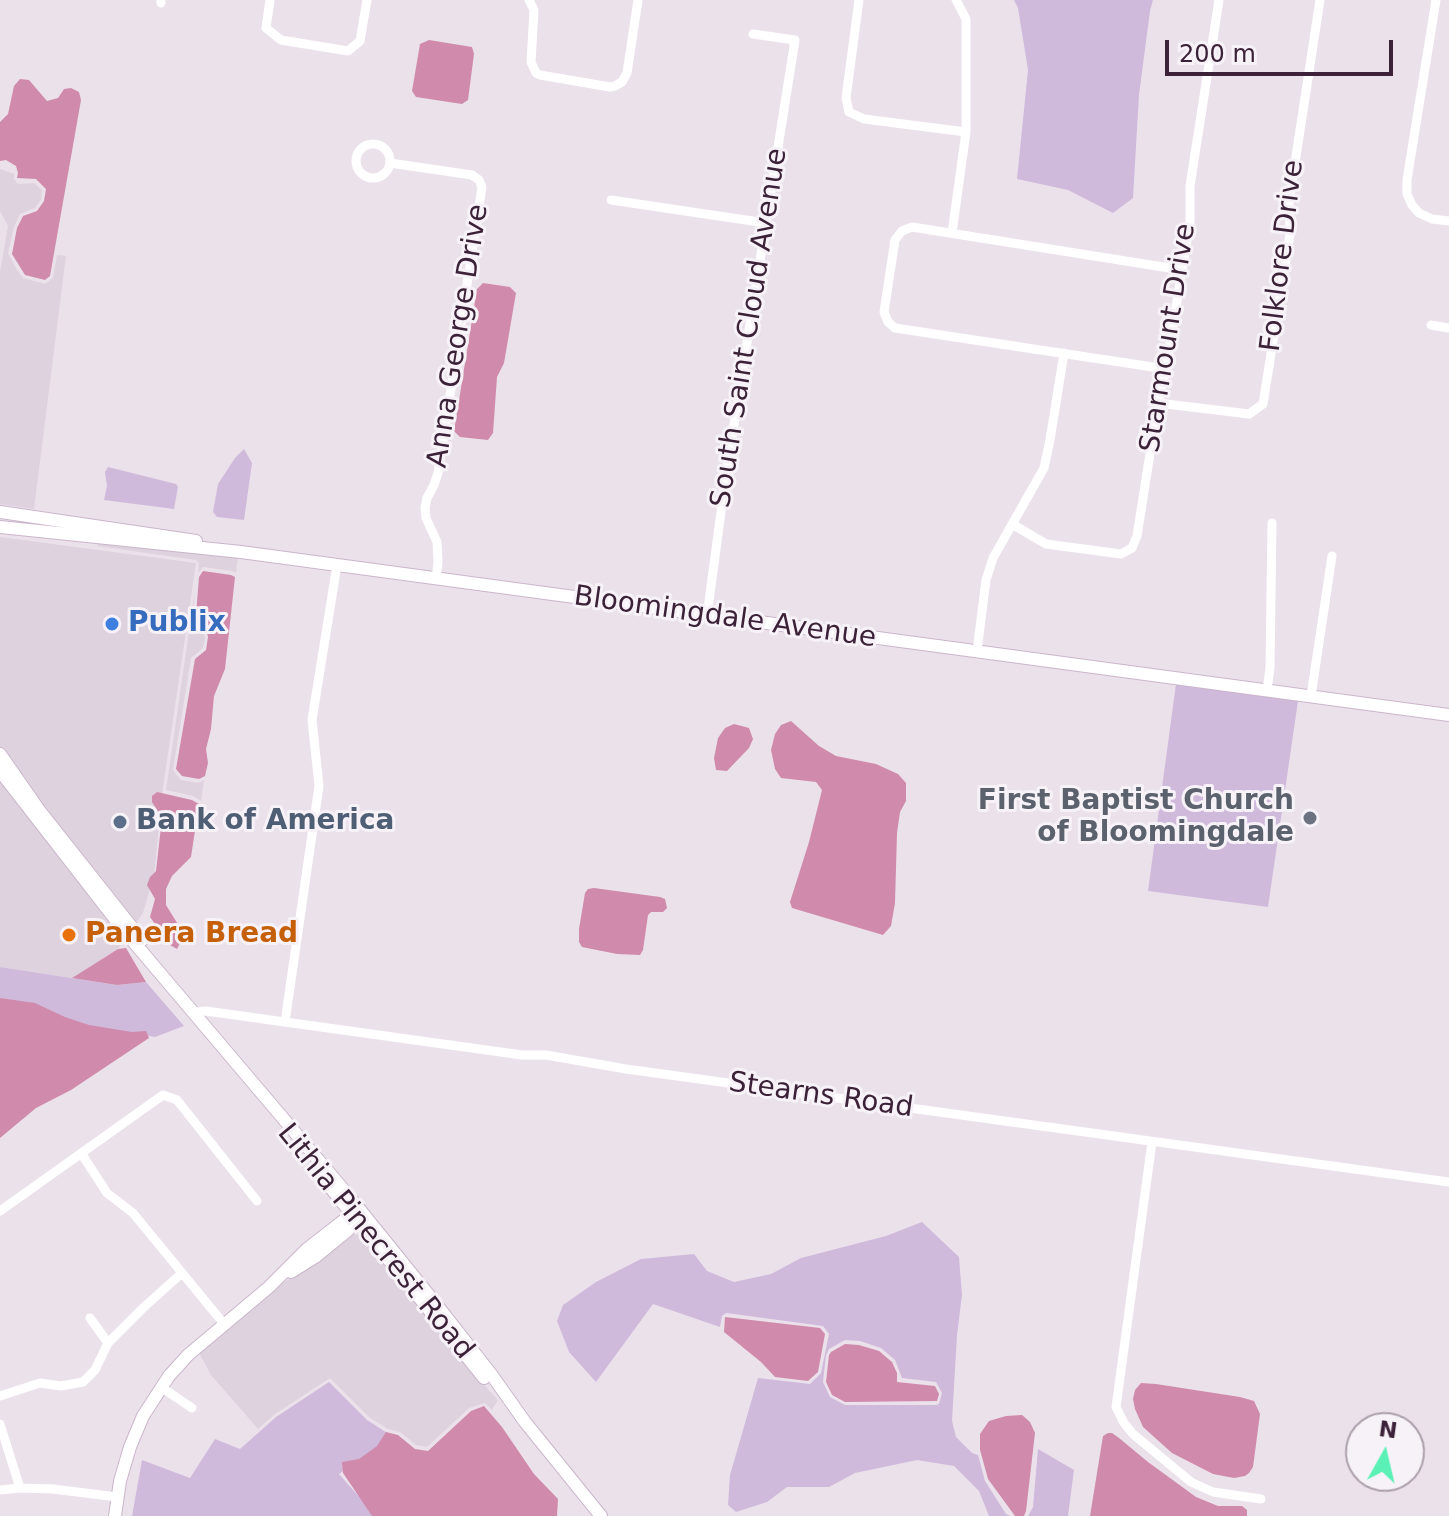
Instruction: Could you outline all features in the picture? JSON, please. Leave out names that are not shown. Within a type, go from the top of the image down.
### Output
[{"type":"main road","points":[[0,512],[154,533],[241,552]]},
{"type":"main road","name":"Bloomingdale Avenue","points":[[0,527],[241,552],[1449,715]]},
{"type":"main road","name":"Lithia Pinecrest Road","points":[[0,754],[39,810],[150,951],[172,986]]},
{"type":"main road","name":"Lithia Pinecrest Road","points":[[0,771],[80,876],[230,1058],[357,1222],[484,1378],[525,1422]]},
{"type":"main road","points":[[115,1516],[130,1447],[143,1416],[161,1387],[188,1355],[269,1287],[307,1249],[357,1222]]},
{"type":"main road","name":"Lithia Pinecrest Road","points":[[357,1222],[436,1304],[601,1516]]},
{"type":"street","points":[[270,0],[266,28],[281,40],[348,51],[360,41],[367,0]]},
{"type":"street","points":[[529,0],[534,10],[531,62],[536,73],[610,87],[622,82],[627,73],[638,0]]},
{"type":"street","points":[[859,0],[846,98],[849,112],[864,119],[966,132]]},
{"type":"street","points":[[952,233],[966,132],[966,19],[956,0]]},
{"type":"street","name":"Starmount Drive","points":[[1012,524],[1046,544],[1121,554],[1132,548],[1137,536],[1190,221],[1190,186],[1219,0]]},
{"type":"street","name":"Folklore Drive","points":[[1158,403],[1249,414],[1263,404],[1290,234],[1289,202],[1320,0]]},
{"type":"street","points":[[1436,0],[1407,194],[1419,213],[1432,219],[1449,221]]},
{"type":"street","name":"South Saint Cloud Avenue","points":[[707,616],[726,475],[795,40],[753,34]]},
{"type":"street","name":"Anna George Drive","points":[[390,163],[472,175],[482,187],[438,473],[425,508],[437,542],[436,579]]},
{"type":"street","points":[[611,200],[766,223]]},
{"type":"street","points":[[1166,369],[895,328],[884,312],[895,240],[902,231],[912,227],[1182,270]]},
{"type":"street","points":[[1431,325],[1449,328]]},
{"type":"street","points":[[977,651],[986,580],[993,558],[1044,468],[1064,353]]},
{"type":"street","points":[[1267,690],[1272,523]]},
{"type":"street","points":[[1311,696],[1332,556]]},
{"type":"street","points":[[285,1022],[319,786],[312,720],[337,565]]},
{"type":"street","name":"Stearns Road","points":[[193,1012],[206,1011],[522,1055],[546,1055],[626,1069],[1449,1182]]},
{"type":"street","points":[[0,1211],[163,1095],[177,1100],[257,1201]]},
{"type":"street","points":[[1152,1142],[1116,1407],[1133,1434],[1191,1482],[1213,1492],[1261,1499]]},
{"type":"street","points":[[81,1153],[107,1193],[133,1213],[224,1324]]},
{"type":"street","points":[[0,1396],[40,1383],[61,1386],[83,1382],[95,1370],[108,1343],[182,1273]]},
{"type":"street","points":[[90,1318],[108,1343]]},
{"type":"street","points":[[161,1387],[192,1408]]},
{"type":"street","points":[[0,1424],[20,1488]]},
{"type":"street","points":[[0,1490],[53,1489],[117,1497]]},
{"type":"shaded area","points":[[1014,0],[1153,0],[1139,95],[1133,198],[1113,213],[1068,190],[1017,179],[1028,70]]},
{"type":"shaded area","points":[[429,40],[472,47],[474,54],[468,100],[462,104],[416,97],[412,91],[420,44]]},
{"type":"shaded area","points":[[20,79],[29,80],[47,101],[58,98],[64,89],[71,88],[79,92],[81,100],[50,276],[45,280],[25,275],[12,254],[17,228],[23,216],[37,211],[44,201],[46,189],[36,179],[17,178],[16,166],[6,160],[0,161],[0,122],[8,114],[14,86]]},
{"type":"shaded area","points":[[0,169],[14,174],[18,184],[34,183],[42,190],[41,200],[35,208],[20,214],[8,253],[23,278],[45,284],[53,278],[57,255],[66,256],[34,509],[0,504],[0,272],[8,226],[0,211]]},
{"type":"shaded area","points":[[483,283],[510,287],[516,293],[504,363],[497,377],[493,433],[488,440],[460,437],[454,431],[477,289]]},
{"type":"shaded area","points":[[244,449],[252,463],[244,520],[217,517],[213,512],[218,484]]},
{"type":"shaded area","points":[[108,467],[176,484],[174,509],[104,500]]},
{"type":"shaded area","points":[[0,537],[196,563],[163,788],[154,875],[143,913],[118,949],[72,978],[0,967]]},
{"type":"shaded area","points":[[98,542],[238,556],[236,573],[203,567],[198,573],[199,563],[196,560],[97,546]]},
{"type":"shaded area","points":[[203,571],[235,577],[225,669],[214,696],[205,776],[199,779],[182,776],[176,769],[195,659],[206,650],[208,637],[206,628],[196,615],[199,577]]},
{"type":"shaded area","points":[[195,590],[193,616],[205,638],[203,648],[191,658],[173,770],[181,780],[198,783],[204,780],[201,801],[166,790]]},
{"type":"shaded area","points":[[1176,684],[1298,701],[1268,907],[1148,891]]},
{"type":"shaded area","points":[[791,721],[819,746],[836,756],[876,764],[898,774],[906,783],[906,801],[900,812],[897,833],[895,903],[891,926],[883,935],[792,908],[790,902],[822,790],[816,782],[781,778],[775,769],[771,750],[775,734],[781,725]]},
{"type":"shaded area","points":[[734,724],[749,728],[753,739],[749,748],[727,771],[716,770],[714,758],[718,738],[725,728]]},
{"type":"shaded area","points":[[157,792],[199,804],[191,857],[172,876],[166,889],[166,905],[179,926],[181,941],[177,949],[170,945],[150,917],[155,899],[147,885],[156,871],[162,818],[152,802],[152,796]]},
{"type":"shaded area","points":[[594,888],[665,899],[667,908],[663,912],[648,915],[640,955],[582,947],[579,929],[585,893]]},
{"type":"shaded area","points":[[126,948],[146,982],[117,985],[72,978],[118,949]]},
{"type":"shaded area","points":[[0,967],[117,985],[146,982],[184,1026],[155,1037],[87,1025],[0,1003]]},
{"type":"shaded area","points":[[0,998],[35,1003],[89,1025],[132,1032],[146,1031],[149,1038],[71,1090],[36,1108],[0,1138]]},
{"type":"shaded area","points":[[922,1222],[959,1257],[962,1295],[952,1421],[956,1437],[978,1455],[985,1481],[1010,1516],[989,1516],[979,1491],[954,1466],[917,1460],[855,1473],[829,1487],[787,1487],[767,1502],[736,1512],[728,1505],[730,1475],[758,1378],[810,1384],[821,1373],[829,1334],[823,1326],[726,1313],[722,1316],[720,1327],[653,1304],[596,1382],[569,1352],[557,1321],[563,1305],[596,1282],[641,1259],[694,1254],[707,1271],[734,1282],[771,1274],[801,1258],[886,1236]],"holes":[[[845,1340],[881,1348],[895,1360],[902,1378],[936,1382],[942,1393],[939,1404],[845,1405],[830,1397],[823,1382],[829,1349]]]},
{"type":"shaded area","points":[[352,1234],[363,1235],[498,1400],[492,1410],[485,1403],[469,1408],[427,1447],[416,1445],[400,1432],[388,1429],[369,1417],[330,1378],[275,1414],[258,1429],[211,1375],[198,1351],[271,1291]]},
{"type":"shaded area","points":[[725,1317],[820,1328],[825,1334],[818,1372],[808,1381],[775,1377],[724,1332]]},
{"type":"shaded area","points":[[845,1344],[879,1351],[892,1362],[897,1382],[935,1386],[939,1394],[937,1401],[845,1402],[832,1395],[826,1382],[829,1355]]},
{"type":"shaded area","points":[[329,1382],[367,1420],[392,1436],[339,1474],[376,1516],[132,1516],[142,1460],[190,1478],[215,1439],[240,1449],[276,1417]]},
{"type":"shaded area","points":[[1141,1383],[1254,1401],[1260,1414],[1253,1467],[1249,1473],[1234,1478],[1213,1474],[1172,1453],[1143,1427],[1135,1409],[1135,1390]]},
{"type":"shaded area","points":[[484,1406],[534,1474],[558,1499],[557,1516],[372,1516],[343,1473],[342,1462],[359,1459],[377,1446],[386,1432],[398,1435],[415,1449],[428,1451],[471,1411]]},
{"type":"shaded area","points":[[1022,1415],[1035,1433],[1026,1511],[1024,1516],[1015,1516],[988,1479],[980,1450],[980,1434],[989,1421]]},
{"type":"shaded area","points":[[1108,1433],[1119,1438],[1196,1497],[1218,1506],[1242,1506],[1247,1510],[1247,1516],[1090,1516],[1103,1436]]},
{"type":"shaded area","points":[[1038,1449],[1074,1470],[1068,1516],[1028,1516],[1033,1507]]},
{"type":"place","name":"Publix","points":[[112,624]]},
{"type":"place","name":"First Baptist Church of Bloomingdale","points":[[1310,818]]},
{"type":"place","name":"Bank of America","points":[[120,822]]},
{"type":"place","name":"Panera Bread","points":[[69,935]]}]
